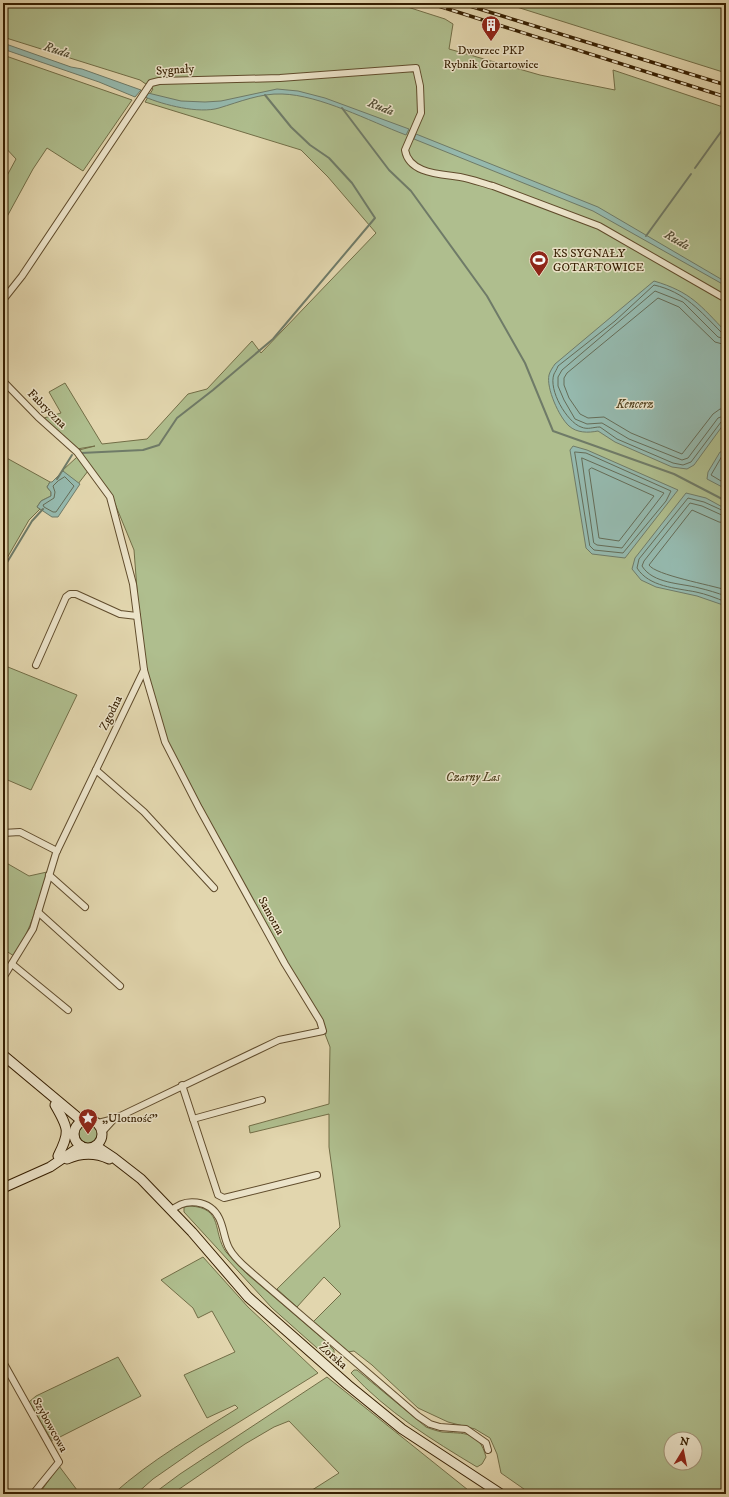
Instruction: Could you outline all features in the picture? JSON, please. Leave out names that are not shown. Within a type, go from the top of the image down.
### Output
[{"type":"main road","points":[[3,1056],[41,1089],[82,1121]]},
{"type":"main road","points":[[41,1089],[75,1128],[78,1142],[88,1148],[96,1146],[101,1131],[89,1119],[82,1121],[75,1128]]},
{"type":"main road","points":[[55,1106],[68,1128],[66,1140],[57,1159]]},
{"type":"main road","name":"Żorska","points":[[101,1131],[134,1168],[150,1189]]},
{"type":"main road","points":[[3,1188],[57,1159],[78,1142]]},
{"type":"main road","name":"Żorska","points":[[96,1146],[126,1167],[150,1189],[248,1296],[348,1385],[402,1429],[501,1494]]},
{"type":"main road","points":[[57,1159],[77,1155],[100,1155],[126,1167]]},
{"type":"street","name":"Sygnały","points":[[3,300],[22,276],[148,86],[159,81],[280,78],[416,68],[420,86],[421,113],[406,148],[409,160],[424,171],[477,181],[493,186],[599,226],[726,299]]},
{"type":"street","name":"Fabryczna","points":[[3,381],[38,417],[77,452],[110,497],[133,584],[137,616]]},
{"type":"street","points":[[36,665],[66,597],[70,594],[76,594],[120,614],[137,616],[144,670]]},
{"type":"street","name":"Zgodna","points":[[3,978],[33,929],[57,851],[144,670]]},
{"type":"street","name":"Samotna","points":[[101,1131],[114,1119],[182,1085],[279,1040],[323,1032],[320,1021],[282,958],[199,808],[165,742],[144,670]]},
{"type":"street","points":[[96,770],[144,812],[214,888]]},
{"type":"street","points":[[3,833],[20,832],[57,851]]},
{"type":"street","points":[[49,875],[85,907]]},
{"type":"street","points":[[38,912],[120,986]]},
{"type":"street","points":[[12,964],[68,1010]]},
{"type":"street","points":[[182,1085],[218,1196],[224,1198],[317,1175]]},
{"type":"street","points":[[193,1119],[262,1100]]},
{"type":"street","points":[[171,1211],[177,1206],[189,1202],[198,1203],[211,1209],[220,1220],[228,1248],[235,1257],[308,1322],[422,1419],[440,1427],[466,1429],[486,1443],[488,1450]]},
{"type":"street","name":"Szybowcowa","points":[[3,1362],[59,1462],[33,1494]]},
{"type":"green space","name":"Czarny Las","points":[[3,3],[395,3],[445,19],[453,24],[449,49],[540,75],[615,90],[613,70],[726,108],[726,1494],[531,1494],[501,1473],[497,1454],[490,1438],[475,1429],[448,1422],[418,1408],[372,1365],[354,1351],[348,1352],[313,1322],[341,1294],[324,1277],[297,1307],[277,1289],[340,1227],[329,1147],[329,1114],[250,1133],[249,1126],[329,1104],[330,1047],[320,1021],[285,964],[165,737],[146,666],[139,616],[134,550],[111,494],[79,450],[95,446],[77,449],[44,418],[61,413],[49,392],[65,383],[102,444],[147,439],[188,394],[207,389],[252,341],[261,353],[376,233],[328,177],[301,150],[145,102],[153,89],[140,80],[3,37]]},
{"type":"green space","points":[[504,3],[726,3],[726,73]]},
{"type":"green space","points":[[3,55],[132,100],[83,171],[47,148],[33,169],[3,224],[3,183],[16,159],[3,145]]},
{"type":"green space","points":[[3,456],[50,482],[47,487],[51,492],[51,496],[41,501],[37,507],[40,509],[29,520],[3,565]]},
{"type":"green space","points":[[77,457],[88,471],[78,484],[63,473],[63,470]]},
{"type":"green space","points":[[3,665],[77,695],[31,790],[3,778]]},
{"type":"green space","points":[[3,861],[29,876],[47,872],[30,926],[14,956],[3,949]]},
{"type":"green space","points":[[89,1124],[96,1127],[99,1134],[96,1141],[89,1144],[82,1141],[79,1134],[82,1127]]},
{"type":"green space","points":[[190,1206],[208,1211],[213,1216],[216,1222],[219,1237],[226,1252],[247,1274],[323,1339],[334,1350],[334,1354],[326,1356],[272,1308],[184,1212],[184,1207]]},
{"type":"green space","points":[[203,1257],[248,1307],[318,1373],[199,1447],[153,1479],[136,1494],[113,1494],[158,1459],[238,1408],[235,1405],[207,1418],[184,1375],[235,1352],[212,1311],[198,1318],[193,1308],[161,1280]]},
{"type":"green space","points":[[118,1357],[141,1396],[52,1441],[29,1402],[36,1396]]},
{"type":"green space","points":[[354,1370],[357,1370],[426,1427],[442,1432],[470,1435],[475,1438],[483,1448],[486,1457],[482,1464],[477,1467],[395,1413],[351,1373]]},
{"type":"green space","points":[[327,1377],[473,1494],[311,1494],[309,1492],[339,1473],[289,1421],[274,1427],[245,1444],[172,1494],[153,1494],[180,1474]]},
{"type":"green space","points":[[59,1466],[80,1494],[39,1494]]},
{"type":"water","points":[[3,43],[141,90],[135,97],[99,82],[3,49]]},
{"type":"water","points":[[277,89],[298,91],[325,98],[409,129],[406,135],[328,104],[297,95],[266,95],[250,98],[211,110],[171,106],[145,97],[148,93],[181,101],[205,102],[221,101]]},
{"type":"water","points":[[416,134],[598,207],[726,282],[726,286],[593,211],[414,139]]},
{"type":"water","points":[[654,281],[667,285],[694,300],[726,332],[726,421],[694,465],[687,469],[672,467],[615,442],[598,431],[583,432],[572,428],[565,422],[557,409],[549,387],[549,375],[555,364]]},
{"type":"water","points":[[573,446],[587,450],[678,490],[625,558],[592,554],[586,548],[570,450]]},
{"type":"water","points":[[726,451],[726,489],[707,479],[708,472],[720,452]]},
{"type":"water","points":[[63,471],[80,484],[58,517],[52,517],[37,507],[41,501],[51,496],[51,492],[47,487],[50,482],[52,482]]},
{"type":"water","points":[[686,493],[706,498],[726,509],[726,606],[697,596],[656,587],[641,580],[632,569],[635,558]]},
{"type":"waterway","points":[[81,453],[143,450],[159,445],[177,418],[213,390],[273,339],[375,218],[352,183],[329,158],[310,145],[291,127],[265,95]]},
{"type":"waterway","points":[[342,108],[389,170],[411,191],[487,296],[525,363],[553,431],[674,474],[726,501]]},
{"type":"waterway","points":[[695,168],[723,129],[726,119]]},
{"type":"waterway","points":[[646,236],[691,174]]},
{"type":"waterway","points":[[57,479],[72,455]]},
{"type":"waterway","points":[[3,569],[32,521],[43,509]]},
{"type":"railway","points":[[429,3],[726,97]]},
{"type":"railway","points":[[460,3],[726,85]]},
{"type":"place","name":"Dworzec PKP Rybnik Gotartowice","points":[[491,42]]},
{"type":"place","name":"KS SYGNAŁY GOTARTOWICE","points":[[539,277]]},
{"type":"place","name":"„Ulotność”","points":[[88,1135]]},
{"type":"water label","name":"Ruda","points":[[57,50]]},
{"type":"water label","name":"Ruda","points":[[381,107]]},
{"type":"water label","name":"Ruda","points":[[677,240]]},
{"type":"park label","name":"Kencerz","points":[[635,404]]}]
